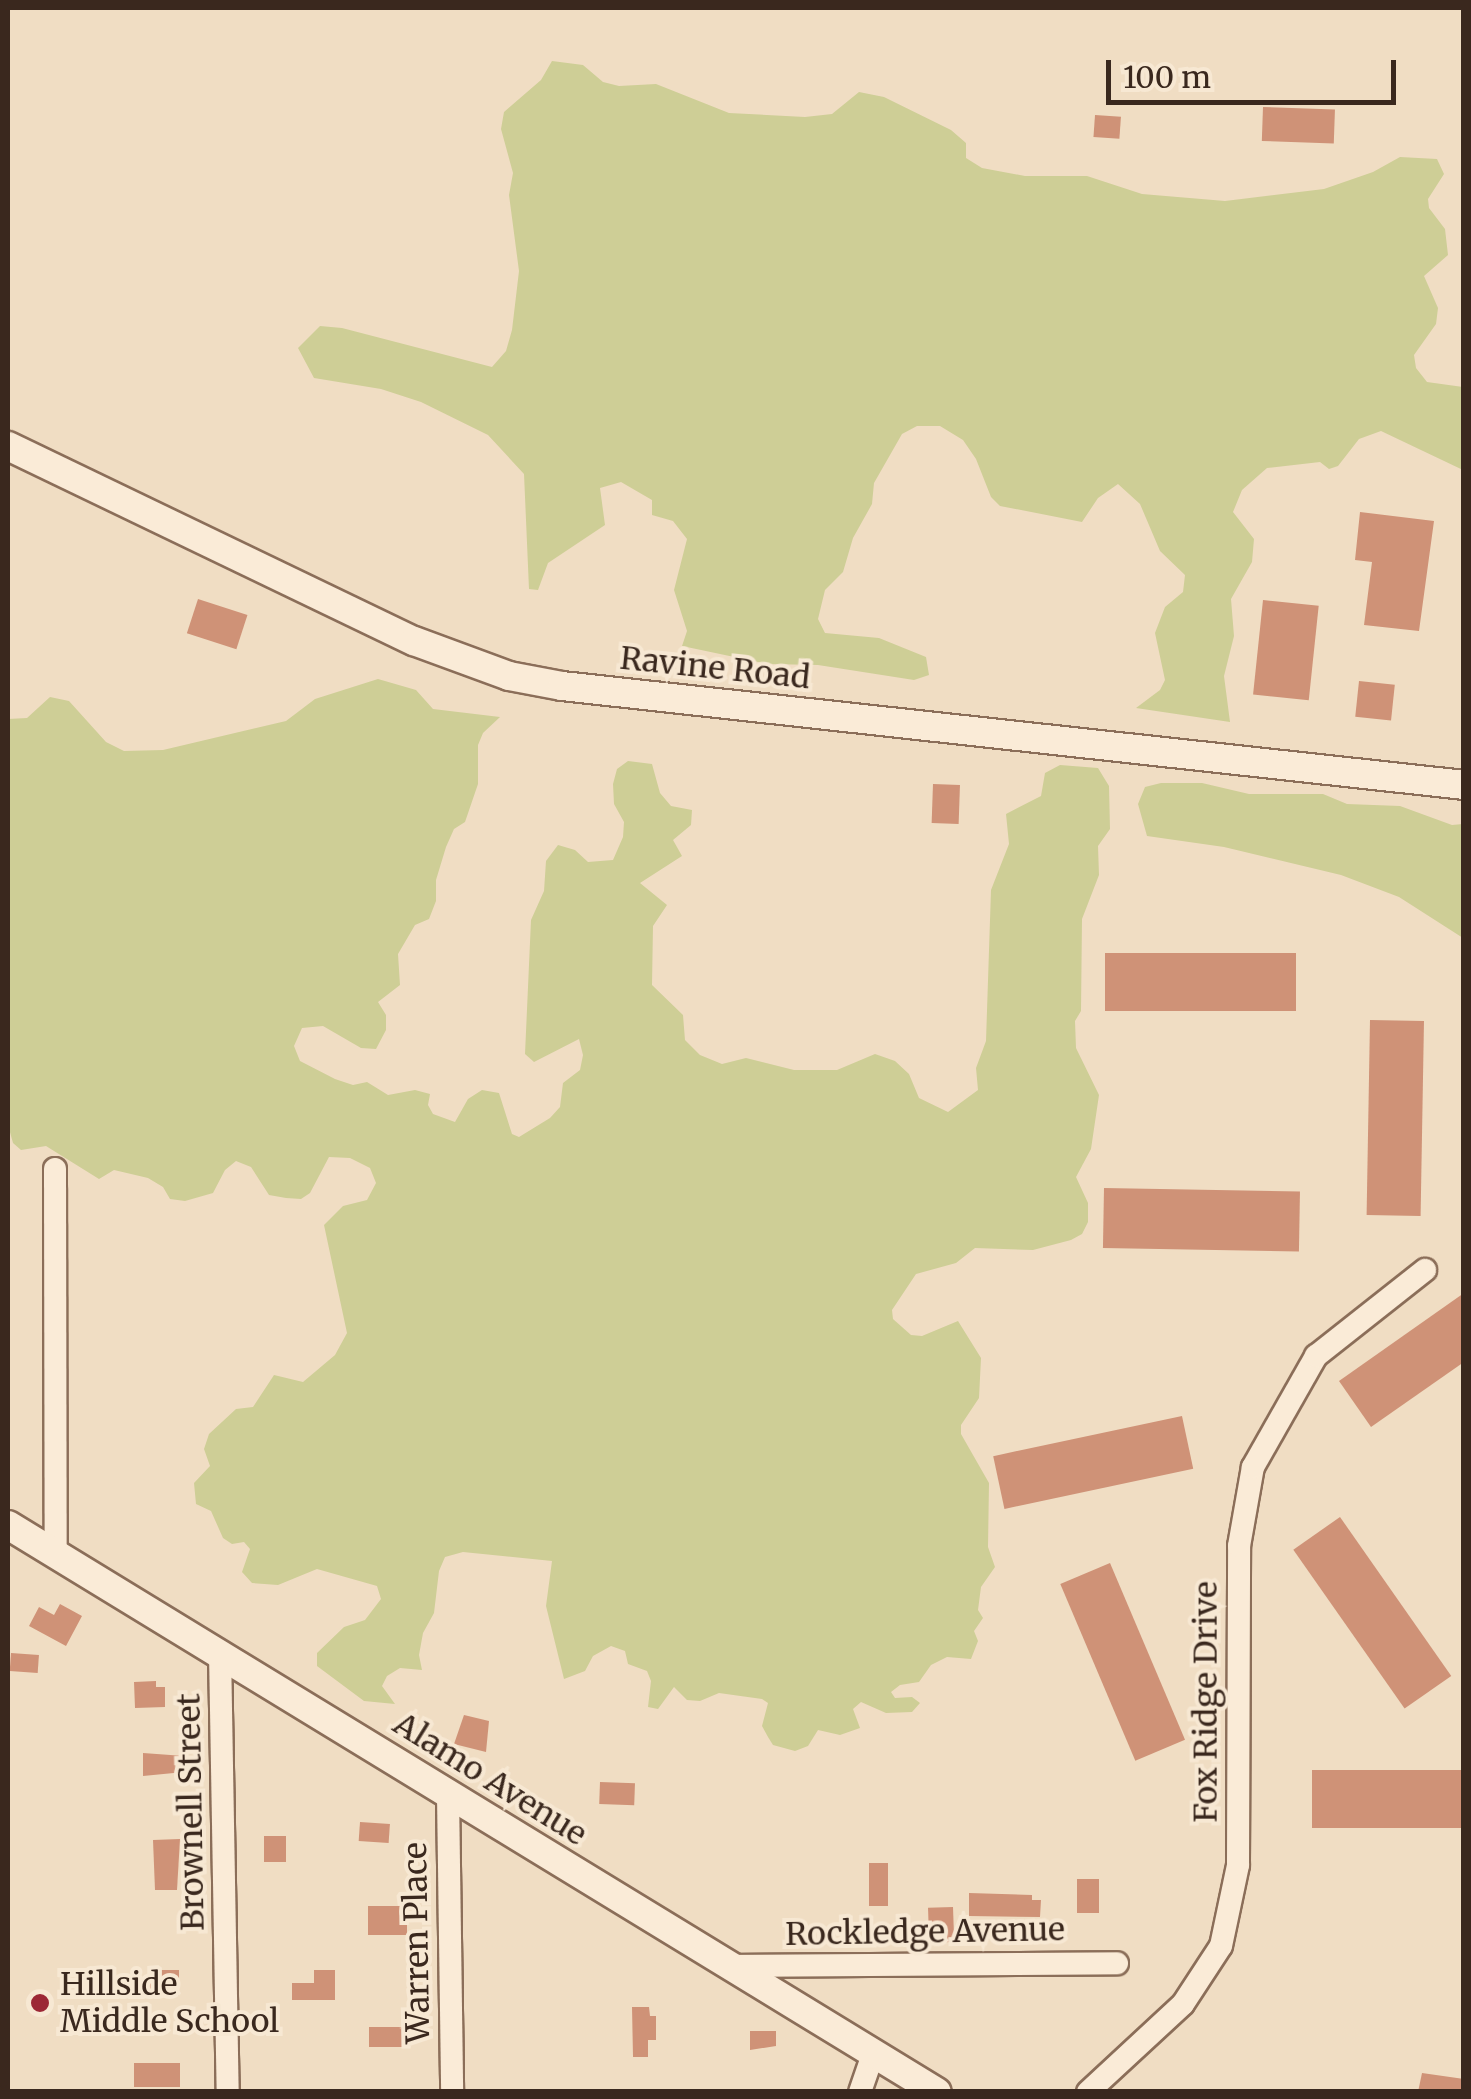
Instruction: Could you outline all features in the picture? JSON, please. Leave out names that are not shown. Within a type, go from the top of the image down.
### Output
[{"type":"street","name":"Ravine Road","points":[[8,446],[414,641],[509,676],[562,686],[1464,786]]},
{"type":"street","points":[[55,1169],[56,1554]]},
{"type":"street","name":"Fox Ridge Drive","points":[[1088,2092],[1183,2004],[1221,1946],[1238,1866],[1239,1546],[1253,1466],[1316,1356],[1377,1304],[1425,1270]]},
{"type":"street","name":"Alamo Avenue","points":[[8,1525],[937,2092]]},
{"type":"street","name":"Brownell Street","points":[[220,1652],[228,2092]]},
{"type":"street","name":"Warren Place","points":[[448,1794],[452,2092]]},
{"type":"street","name":"Rockledge Avenue","points":[[734,1966],[1117,1963]]},
{"type":"street","points":[[860,2092],[873,2056]]},
{"type":"green space","points":[[552,61],[583,65],[603,82],[619,86],[656,84],[729,113],[805,117],[832,114],[859,92],[884,97],[951,130],[966,143],[966,158],[982,168],[1025,176],[1087,176],[1142,194],[1225,201],[1324,189],[1373,172],[1400,157],[1437,159],[1444,174],[1428,199],[1429,208],[1445,229],[1448,255],[1424,276],[1438,308],[1436,324],[1414,355],[1416,368],[1427,382],[1463,387],[1463,470],[1381,431],[1359,439],[1338,466],[1329,469],[1320,462],[1267,468],[1242,490],[1233,512],[1254,539],[1252,562],[1231,599],[1234,636],[1224,676],[1230,722],[1136,708],[1160,690],[1165,680],[1155,633],[1165,607],[1183,592],[1185,575],[1160,551],[1140,504],[1118,484],[1098,498],[1082,522],[1000,506],[991,497],[976,459],[963,440],[940,426],[917,426],[902,434],[874,483],[872,504],[853,538],[843,572],[825,590],[818,619],[825,633],[879,638],[926,657],[929,675],[914,680],[818,665],[768,664],[682,646],[687,631],[674,590],[687,539],[673,521],[652,515],[652,500],[621,482],[600,488],[605,525],[548,563],[538,590],[529,589],[524,474],[488,435],[421,402],[381,389],[314,378],[298,348],[320,326],[342,328],[492,367],[506,351],[512,330],[519,271],[509,195],[513,173],[501,129],[504,112],[541,80]]},
{"type":"green space","points":[[378,679],[416,690],[433,709],[500,717],[483,733],[478,745],[478,784],[465,822],[454,829],[446,847],[429,919],[415,925],[398,954],[400,985],[378,1002],[386,1015],[386,1030],[376,1049],[361,1048],[323,1026],[302,1028],[294,1046],[300,1061],[335,1079],[353,1085],[367,1082],[388,1095],[415,1090],[430,1094],[428,1105],[433,1114],[455,1122],[468,1099],[482,1090],[499,1093],[512,1134],[519,1137],[560,1107],[563,1083],[580,1070],[583,1055],[579,1039],[534,1062],[525,1054],[531,920],[544,891],[546,861],[558,845],[575,850],[588,862],[613,860],[623,837],[624,822],[614,804],[613,784],[617,769],[628,761],[652,764],[660,793],[671,806],[692,810],[691,825],[673,840],[682,856],[640,883],[667,905],[653,926],[652,985],[683,1015],[685,1040],[700,1055],[722,1064],[746,1058],[794,1070],[837,1070],[875,1054],[895,1061],[909,1074],[919,1098],[948,1112],[978,1090],[976,1068],[986,1041],[991,890],[1009,844],[1006,814],[1041,796],[1045,773],[1060,765],[1098,768],[1109,786],[1110,829],[1098,846],[1099,875],[1082,919],[1081,1011],[1075,1021],[1076,1048],[1099,1095],[1091,1149],[1076,1177],[1088,1203],[1088,1222],[1082,1234],[1071,1240],[1033,1250],[975,1248],[956,1263],[916,1274],[892,1310],[893,1319],[911,1335],[922,1336],[958,1321],[981,1358],[979,1398],[961,1425],[961,1434],[989,1483],[988,1547],[995,1567],[981,1587],[978,1610],[983,1618],[974,1631],[978,1641],[971,1659],[947,1657],[931,1665],[919,1682],[900,1685],[891,1692],[895,1698],[912,1697],[920,1703],[912,1712],[886,1713],[861,1702],[853,1709],[860,1728],[840,1735],[818,1730],[808,1746],[795,1751],[773,1745],[762,1726],[768,1703],[762,1699],[719,1693],[700,1701],[687,1700],[674,1687],[658,1709],[648,1707],[651,1681],[647,1671],[628,1664],[625,1651],[611,1646],[593,1656],[585,1671],[564,1679],[546,1606],[552,1561],[463,1552],[445,1557],[439,1571],[434,1613],[423,1633],[419,1655],[422,1670],[400,1668],[387,1676],[382,1686],[395,1704],[364,1701],[317,1666],[317,1653],[344,1627],[365,1620],[381,1599],[377,1586],[317,1569],[278,1585],[252,1583],[242,1572],[250,1549],[244,1542],[232,1544],[223,1538],[211,1511],[196,1504],[194,1483],[210,1466],[204,1449],[209,1434],[236,1409],[253,1407],[274,1375],[303,1382],[335,1355],[347,1333],[324,1225],[343,1206],[367,1200],[376,1183],[370,1168],[350,1158],[329,1157],[310,1193],[301,1199],[286,1198],[269,1195],[251,1167],[236,1161],[225,1170],[213,1193],[185,1201],[170,1199],[163,1187],[148,1178],[114,1170],[99,1179],[46,1146],[21,1150],[13,1143],[8,1125],[8,719],[27,718],[50,697],[69,701],[106,742],[124,751],[163,750],[286,721],[315,699]]},
{"type":"green space","points":[[1202,783],[1249,794],[1323,794],[1347,804],[1400,806],[1452,825],[1463,824],[1463,938],[1399,897],[1341,875],[1224,847],[1147,836],[1138,804],[1145,787]]},
{"type":"building","points":[[1263,107],[1335,110],[1334,143],[1262,141]]},
{"type":"building","points":[[1095,115],[1121,117],[1119,139],[1093,137]]},
{"type":"building","points":[[1360,512],[1434,521],[1419,631],[1364,625],[1372,562],[1355,560]]},
{"type":"building","points":[[198,599],[247,615],[236,649],[187,633]]},
{"type":"building","points":[[1263,600],[1319,606],[1309,700],[1253,694]]},
{"type":"building","points":[[1359,681],[1395,685],[1391,721],[1355,717]]},
{"type":"building","points":[[933,784],[960,785],[959,824],[932,823]]},
{"type":"building","points":[[1105,953],[1296,953],[1296,1011],[1105,1011]]},
{"type":"building","points":[[1370,1020],[1424,1021],[1421,1216],[1367,1215]]},
{"type":"building","points":[[1104,1188],[1300,1191],[1299,1251],[1103,1248]]},
{"type":"building","points":[[1464,1293],[1464,1362],[1371,1427],[1339,1381]]},
{"type":"building","points":[[1182,1416],[1193,1469],[1004,1509],[993,1456]]},
{"type":"building","points":[[1340,1517],[1451,1676],[1405,1709],[1293,1550]]},
{"type":"building","points":[[1110,1563],[1185,1740],[1135,1761],[1060,1584]]},
{"type":"building","points":[[60,1604],[82,1616],[66,1646],[29,1626],[39,1607],[54,1615]]},
{"type":"building","points":[[11,1653],[39,1655],[38,1673],[10,1671]]},
{"type":"building","points":[[156,1681],[156,1687],[165,1687],[165,1707],[135,1708],[134,1682]]},
{"type":"building","points":[[464,1715],[489,1721],[486,1752],[454,1744]]},
{"type":"building","points":[[143,1753],[184,1756],[184,1772],[143,1776]]},
{"type":"building","points":[[1312,1770],[1464,1770],[1464,1828],[1312,1828]]},
{"type":"building","points":[[600,1782],[635,1783],[634,1805],[599,1804]]},
{"type":"building","points":[[360,1822],[390,1824],[389,1843],[359,1841]]},
{"type":"building","points":[[264,1836],[286,1836],[286,1862],[264,1862]]},
{"type":"building","points":[[180,1839],[177,1890],[155,1890],[153,1840]]},
{"type":"building","points":[[869,1863],[888,1863],[888,1906],[869,1906]]},
{"type":"building","points":[[1077,1879],[1099,1879],[1099,1913],[1077,1913]]},
{"type":"building","points":[[969,1893],[1032,1895],[1032,1900],[1041,1900],[1040,1917],[969,1916]]},
{"type":"building","points":[[368,1906],[407,1906],[407,1935],[368,1935]]},
{"type":"building","points":[[953,1907],[954,1942],[929,1943],[928,1908]]},
{"type":"building","points":[[156,1970],[179,1970],[179,1996],[142,1997],[142,1980],[156,1980]]},
{"type":"building","points":[[314,1970],[335,1970],[335,2000],[292,2000],[292,1983],[314,1983]]},
{"type":"building","points":[[632,2007],[649,2007],[650,2016],[656,2016],[656,2040],[648,2040],[648,2057],[633,2057]]},
{"type":"building","points":[[369,2027],[405,2027],[405,2047],[369,2047]]},
{"type":"building","points":[[750,2031],[776,2031],[776,2046],[750,2050]]},
{"type":"building","points":[[134,2063],[180,2063],[180,2087],[134,2087]]},
{"type":"building","points":[[1422,2073],[1464,2079],[1464,2092],[1418,2092]]},
{"type":"place","name":"Hillside Middle School","points":[[40,2003]]}]
